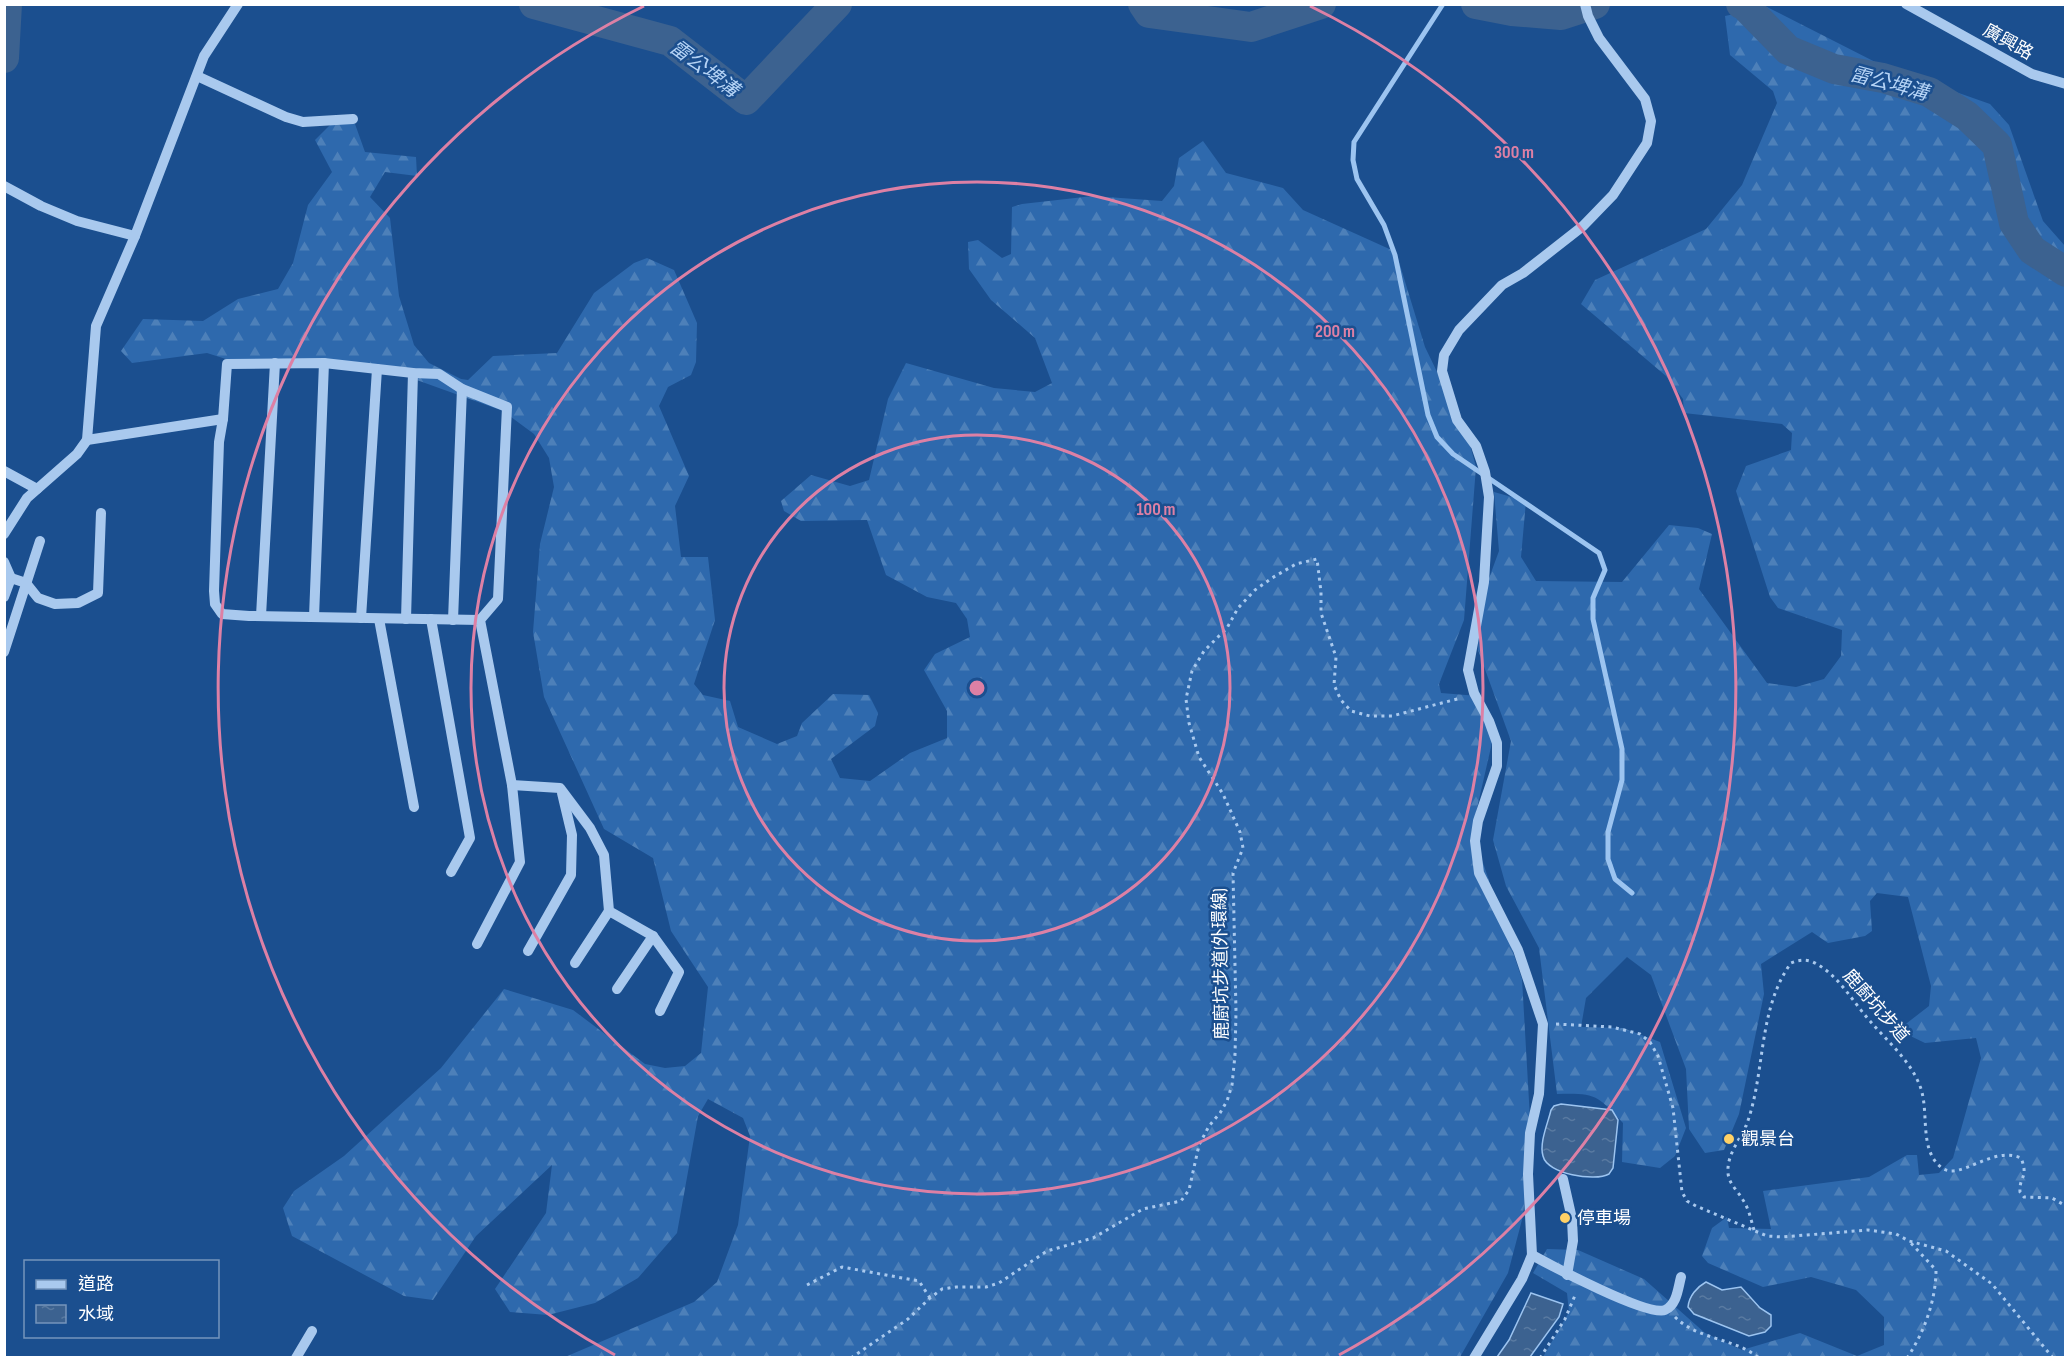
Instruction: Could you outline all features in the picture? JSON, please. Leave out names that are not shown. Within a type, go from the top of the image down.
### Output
[{"type":"street","points":[[4,534],[27,498],[78,454],[87,440],[96,326],[135,236],[204,56],[238,4]]},
{"type":"street","points":[[1474,1358],[1522,1279],[1532,1256],[1528,1174],[1530,1133],[1539,1094],[1542,1024],[1518,950],[1479,873],[1475,842],[1478,821],[1497,766],[1497,743],[1490,721],[1474,693],[1468,670],[1484,582],[1488,491],[1485,472],[1476,446],[1457,420],[1442,371],[1444,355],[1459,330],[1502,285],[1522,273],[1583,226],[1613,195],[1647,143],[1651,121],[1645,99],[1599,38],[1585,4]]},
{"type":"street","name":"廣興路","points":[[1912,6],[2032,74],[2066,84]]},
{"type":"street","points":[[197,75],[286,117],[303,122],[353,119]]},
{"type":"street","points":[[4,186],[41,206],[77,221],[135,236]]},
{"type":"street","points":[[261,616],[275,363]]},
{"type":"street","points":[[275,363],[324,363],[439,374],[462,389],[507,406],[498,599],[480,620],[222,614],[215,604],[214,591],[219,442],[223,419],[226,364],[275,363]]},
{"type":"street","points":[[314,617],[324,363]]},
{"type":"street","points":[[361,618],[377,369]]},
{"type":"street","points":[[406,619],[413,373]]},
{"type":"street","points":[[453,620],[462,389]]},
{"type":"street","points":[[87,440],[223,419]]},
{"type":"street","points":[[4,471],[37,489]]},
{"type":"street","points":[[11,578],[26,583],[38,598],[56,604],[78,603],[98,592],[101,513]]},
{"type":"street","points":[[4,652],[40,541]]},
{"type":"street","points":[[4,562],[11,578],[4,597]]},
{"type":"street","points":[[379,619],[414,807]]},
{"type":"street","points":[[431,619],[470,837],[451,872]]},
{"type":"street","points":[[477,944],[520,862],[512,785],[480,620]]},
{"type":"street","points":[[512,785],[560,788],[590,828],[604,855],[609,911],[575,963]]},
{"type":"street","points":[[528,951],[571,875],[572,835],[560,788]]},
{"type":"street","points":[[609,911],[653,936],[679,972],[660,1011]]},
{"type":"street","points":[[617,989],[653,936]]},
{"type":"street","points":[[1563,1179],[1572,1219],[1573,1242],[1567,1275]]},
{"type":"street","points":[[1532,1256],[1567,1275],[1647,1308],[1660,1311],[1667,1309],[1674,1302],[1681,1277]]},
{"type":"street","points":[[296,1358],[312,1331]]},
{"type":"path","name":"鹿廚坑步道(外環線)","points":[[851,1358],[908,1319],[942,1289],[986,1287],[999,1283],[1047,1251],[1093,1238],[1143,1209],[1181,1201],[1189,1190],[1199,1145],[1227,1101],[1232,1085],[1236,1002],[1233,873],[1244,848],[1240,832],[1223,794],[1210,778],[1199,757],[1189,723],[1186,699],[1192,671],[1204,651],[1227,628],[1238,608],[1255,590],[1272,578],[1296,564],[1317,560],[1321,613],[1336,657],[1334,685],[1341,700],[1351,711],[1370,716],[1392,716],[1445,704],[1474,693]]},
{"type":"path","name":"鹿廚坑步道","points":[[1754,1230],[1746,1205],[1728,1175],[1728,1162],[1750,1110],[1762,1046],[1776,990],[1791,963],[1799,960],[1811,961],[1830,974],[1908,1063],[1920,1086],[1925,1106],[1929,1148],[1935,1162],[1945,1170],[1956,1171],[1989,1158],[2012,1154],[2021,1158],[2025,1169],[2019,1186],[2024,1197],[2052,1198],[2066,1206]]},
{"type":"path","points":[[1542,1024],[1611,1027],[1640,1034],[1650,1042],[1658,1056],[1673,1108],[1682,1192],[1686,1201],[1767,1236],[1782,1237],[1868,1230],[1896,1234],[1909,1241],[1946,1251],[1992,1284],[2053,1358]]},
{"type":"path","points":[[1907,1358],[1918,1342],[1936,1285],[1936,1270],[1909,1241]]},
{"type":"path","points":[[807,1286],[842,1267],[919,1281],[930,1298]]},
{"type":"path","points":[[1540,1358],[1565,1319],[1581,1281]]},
{"type":"path","points":[[1667,1309],[1683,1325],[1739,1346],[1759,1358]]},
{"type":"green space","points":[[1767,7],[1885,67],[1990,104],[2009,125],[2043,221],[2065,246],[2065,1357],[1543,1357],[1569,1312],[1567,1293],[1533,1273],[1547,1249],[1578,1250],[1644,1279],[1705,1333],[1742,1350],[1800,1333],[1857,1356],[1884,1345],[1884,1317],[1856,1290],[1811,1277],[1763,1287],[1708,1263],[1702,1256],[1712,1228],[1727,1217],[1729,1228],[1771,1229],[1763,1191],[1869,1177],[1907,1155],[1917,1155],[1919,1175],[1939,1173],[1953,1158],[1981,1058],[1976,1038],[1925,1043],[1898,1030],[1929,1006],[1931,986],[1908,897],[1877,893],[1870,901],[1872,931],[1865,936],[1828,943],[1812,932],[1761,964],[1764,994],[1739,1114],[1724,1150],[1705,1153],[1689,1129],[1686,1069],[1651,975],[1627,957],[1586,998],[1581,1027],[1623,1028],[1660,1042],[1686,1128],[1675,1156],[1660,1168],[1622,1162],[1623,1123],[1595,1098],[1580,1094],[1557,1094],[1539,948],[1506,886],[1493,840],[1511,741],[1478,650],[1481,600],[1499,551],[1494,492],[1526,501],[1521,557],[1536,581],[1622,582],[1669,525],[1698,528],[1712,534],[1699,589],[1767,683],[1796,687],[1824,679],[1841,656],[1842,630],[1778,608],[1770,597],[1736,491],[1746,466],[1791,450],[1792,433],[1782,424],[1684,413],[1683,399],[1666,376],[1581,304],[1595,280],[1706,229],[1742,185],[1777,103],[1773,91],[1730,55],[1725,16]]},
{"type":"green space","points":[[334,121],[355,124],[365,152],[416,157],[417,176],[385,172],[370,197],[390,218],[399,296],[414,345],[429,363],[461,379],[468,380],[493,356],[557,353],[594,293],[634,263],[647,258],[674,270],[697,323],[696,362],[691,375],[668,387],[659,406],[689,476],[675,506],[681,557],[708,557],[715,620],[694,684],[703,695],[730,701],[738,727],[777,744],[797,736],[802,723],[833,694],[869,695],[878,713],[875,726],[831,759],[840,778],[870,781],[910,753],[947,738],[947,711],[924,670],[935,654],[970,637],[967,619],[956,603],[927,597],[886,575],[867,520],[801,521],[784,511],[781,501],[811,475],[850,486],[869,480],[888,399],[906,363],[994,388],[1035,392],[1052,383],[1035,338],[991,300],[969,269],[968,242],[978,240],[1002,258],[1011,254],[1012,207],[1022,204],[1093,196],[1162,201],[1174,186],[1179,158],[1203,141],[1226,173],[1283,188],[1303,210],[1396,252],[1425,347],[1467,434],[1476,467],[1464,620],[1439,684],[1441,693],[1478,696],[1494,734],[1472,830],[1522,979],[1531,1136],[1523,1216],[1508,1273],[1460,1357],[565,1357],[694,1302],[717,1282],[738,1225],[750,1136],[743,1118],[708,1099],[698,1116],[677,1233],[638,1278],[595,1303],[548,1315],[510,1312],[495,1289],[546,1213],[552,1165],[476,1236],[433,1300],[404,1296],[292,1236],[283,1208],[294,1191],[344,1156],[441,1068],[504,989],[573,1010],[645,1064],[665,1068],[685,1066],[701,1053],[708,987],[671,931],[653,858],[604,829],[544,697],[533,632],[540,544],[554,487],[549,458],[534,434],[503,411],[375,365],[251,367],[207,353],[132,363],[121,351],[143,319],[203,321],[238,299],[278,289],[293,263],[308,205],[332,172],[315,140]]},
{"type":"water","points":[[1561,1104],[1612,1110],[1618,1120],[1613,1168],[1609,1174],[1593,1177],[1572,1175],[1553,1168],[1546,1162],[1542,1151],[1544,1133],[1551,1110],[1554,1106]]},
{"type":"water","points":[[1706,1282],[1722,1290],[1741,1287],[1760,1308],[1771,1315],[1771,1326],[1765,1332],[1749,1336],[1694,1314],[1688,1307],[1690,1299]]},
{"type":"water","points":[[1531,1293],[1563,1304],[1559,1317],[1530,1357],[1497,1357],[1509,1340]]},
{"type":"waterway","name":"雷公埤溝","points":[[4,58],[7,4]]},
{"type":"waterway","name":"雷公埤溝","points":[[534,4],[670,41],[746,100],[837,4]]},
{"type":"waterway","name":"雷公埤溝","points":[[1143,4],[1149,13],[1251,27],[1321,4]]},
{"type":"waterway","points":[[1443,4],[1354,142],[1353,160],[1357,179],[1384,225],[1395,255],[1428,415],[1437,437],[1453,454],[1599,553],[1605,570],[1593,598],[1593,619],[1622,749],[1622,780],[1608,832],[1608,859],[1615,879],[1632,893]]},
{"type":"waterway","name":"雷公埤溝","points":[[1476,4],[1512,11],[1561,15],[1595,4]]},
{"type":"waterway","name":"雷公埤溝","points":[[1741,4],[1788,50],[1834,69],[1883,78],[1929,92],[1967,116],[1997,145],[2014,223],[2032,250],[2066,272]]},
{"type":"place","name":"觀景台","points":[[1729,1139]]},
{"type":"place","name":"停車場","points":[[1565,1218]]}]
